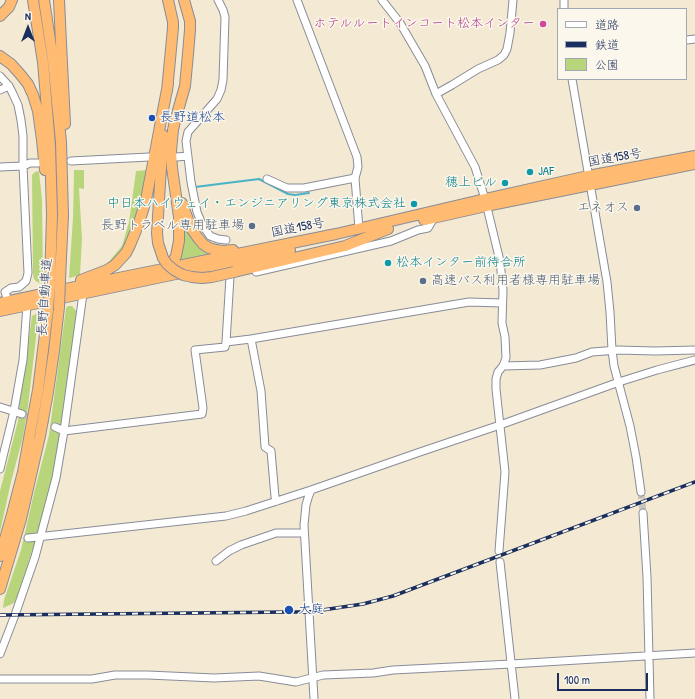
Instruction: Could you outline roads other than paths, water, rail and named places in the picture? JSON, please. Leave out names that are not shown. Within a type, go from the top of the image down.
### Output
[{"type":"highway","points":[[0,16],[9,7],[12,0]]},
{"type":"highway","name":"長野自動車道","points":[[0,556],[21,479],[38,390],[50,282],[52,215],[50,146],[43,62],[33,0]]},
{"type":"highway","name":"長野自動車道","points":[[0,590],[21,519],[37,451],[48,392],[59,307],[63,215],[60,135],[53,60],[44,0]]},
{"type":"highway","points":[[59,0],[68,179],[68,210],[63,215]]},
{"type":"highway","points":[[167,0],[173,28],[157,233],[158,243],[163,258],[167,264],[183,275],[192,277],[202,278],[232,275],[344,246],[388,229]]},
{"type":"highway","points":[[162,278],[170,268],[176,256],[179,241],[179,217],[171,151],[173,130],[185,86],[189,42],[190,22],[184,2]]},
{"type":"highway","points":[[0,56],[11,64],[28,84],[38,111],[46,179],[50,282]]},
{"type":"highway","points":[[26,301],[107,270],[115,265],[126,253],[146,200],[168,84]]},
{"type":"highway","name":"国道158号","points":[[0,311],[26,301],[170,268],[589,181],[695,156]]},
{"type":"highway","name":"国道158号","points":[[589,181],[695,164]]},
{"type":"highway","points":[[172,168],[191,228],[198,238],[209,248],[231,251],[274,246]]},
{"type":"highway","name":"国道158号","points":[[3,298],[26,301],[84,294],[388,229],[434,218],[486,202]]},
{"type":"street","points":[[218,0],[225,17],[223,80],[221,90],[217,99],[188,132],[186,141],[197,212],[202,224],[210,236],[226,240]]},
{"type":"street","points":[[297,0],[357,157],[358,167],[355,178],[359,229]]},
{"type":"street","points":[[382,0],[400,23],[424,66],[436,94],[475,167],[486,202],[500,261],[503,290],[502,324],[505,337],[506,358],[503,366],[498,372],[496,379],[505,472],[499,552]]},
{"type":"street","points":[[436,94],[478,69],[498,60],[504,54],[507,49],[510,33],[513,0]]},
{"type":"street","points":[[687,40],[695,39]]},
{"type":"street","points":[[0,76],[9,86],[16,99],[22,120],[28,273],[26,281],[19,287],[10,288],[3,298]]},
{"type":"street","points":[[572,80],[607,282],[614,366],[633,445],[641,492]]},
{"type":"street","points":[[0,90],[9,86]]},
{"type":"street","points":[[176,156],[188,156]]},
{"type":"street","points":[[71,161],[149,157]]},
{"type":"street","points":[[0,167],[23,166],[30,163],[38,163]]},
{"type":"street","points":[[267,179],[287,188],[304,188],[355,178]]},
{"type":"street","points":[[223,264],[225,277],[297,263],[391,241],[418,230],[428,228],[434,218]]},
{"type":"street","points":[[55,427],[64,430],[202,414],[204,408],[194,350],[225,347],[232,275]]},
{"type":"street","points":[[0,654],[18,608],[35,557],[56,478],[84,294]]},
{"type":"street","points":[[0,469],[14,411],[22,360],[26,301]]},
{"type":"street","points":[[226,342],[468,302],[502,303]]},
{"type":"street","points":[[251,339],[261,391],[265,447],[272,450],[275,496],[277,501]]},
{"type":"street","points":[[503,366],[540,365],[576,358],[592,352],[612,350],[695,350]]},
{"type":"street","points":[[28,538],[226,516],[246,511],[500,425],[619,382],[695,360]]},
{"type":"street","points":[[0,407],[22,414]]},
{"type":"street","points":[[311,490],[306,505],[304,533],[314,699]]},
{"type":"street","points":[[643,514],[650,656],[650,699]]},
{"type":"street","points":[[216,560],[241,545],[276,533],[304,533]]},
{"type":"street","points":[[500,562],[515,699]]},
{"type":"street","points":[[0,679],[92,679],[115,675],[214,678],[259,676],[296,682],[323,675],[695,653]]},
{"type":"waterway","points":[[195,187],[259,179],[288,194],[295,195],[309,193]]},
{"type":"tunnel","points":[[22,414],[55,427]]},
{"type":"tunnel","points":[[641,492],[643,513]]},
{"type":"railway","points":[[0,615],[309,612],[363,604],[393,596],[695,482]]},
{"type":"place","name":"ホテルルートインコート松本インター","points":[[543,24]]},
{"type":"place","name":"長野道松本","points":[[152,118]]},
{"type":"place","name":"JAF","points":[[530,172]]},
{"type":"place","name":"穂上ビル","points":[[505,183]]},
{"type":"place","name":"中日本ハイウェイ・エンジニアリング東京株式会社","points":[[414,204]]},
{"type":"place","name":"エネオス","points":[[637,208]]},
{"type":"place","name":"長野トラベル専用駐車場","points":[[252,226]]},
{"type":"place","name":"松本インター前待合所","points":[[388,263]]},
{"type":"place","name":"高速バス利用者様専用駐車場","points":[[423,281]]},
{"type":"place","name":"大庭","points":[[289,610]]}]
